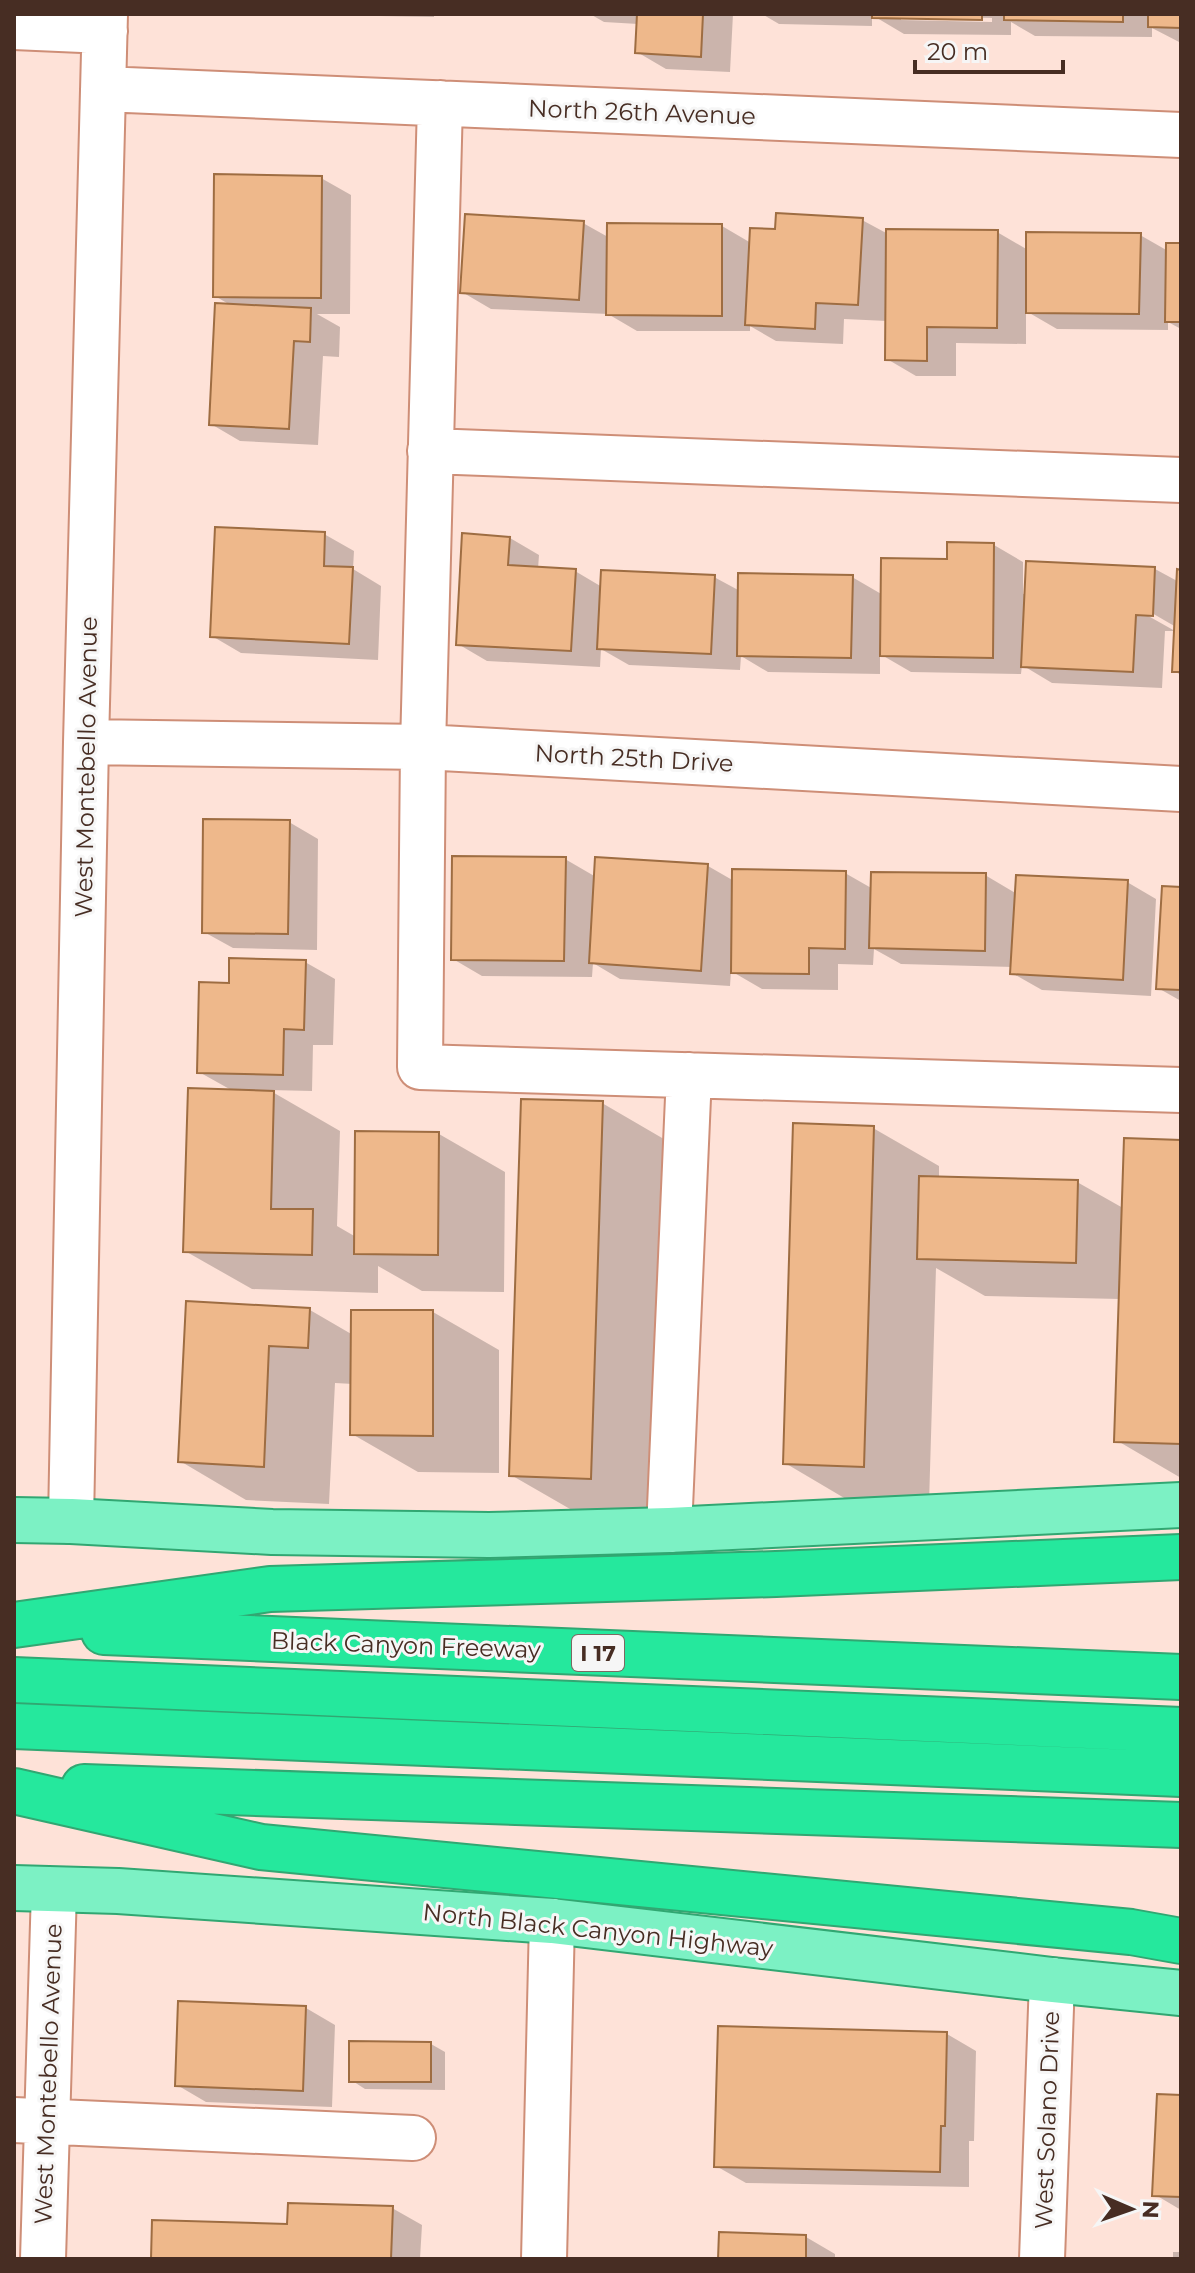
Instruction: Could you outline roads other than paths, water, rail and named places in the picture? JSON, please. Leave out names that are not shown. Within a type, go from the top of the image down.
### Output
[{"type":"highway","points":[[14,1627],[270,1589],[776,1574],[1181,1557]]},
{"type":"highway","name":"Black Canyon Freeway","points":[[14,1627],[1181,1677]]},
{"type":"highway","points":[[14,1680],[1181,1730]]},
{"type":"highway","points":[[14,1726],[1181,1774]]},
{"type":"highway","points":[[14,1788],[1181,1825]]},
{"type":"highway","points":[[14,1788],[261,1847],[1131,1932],[1181,1941]]},
{"type":"main road","points":[[14,1520],[272,1532],[489,1535],[669,1530],[1181,1505]]},
{"type":"main road","name":"North Black Canyon Highway","points":[[34,1889],[118,1891],[552,1921],[1181,1993]]},
{"type":"street","points":[[14,27],[105,22]]},
{"type":"street","name":"West Montebello Avenue","points":[[71,1521],[86,742],[105,22]]},
{"type":"street","name":"North 26th Avenue","points":[[103,89],[1181,135]]},
{"type":"street","points":[[440,103],[423,747],[420,1067],[1181,1090]]},
{"type":"street","points":[[430,451],[1181,480]]},
{"type":"street","name":"North 25th Drive","points":[[86,742],[423,747],[1181,789]]},
{"type":"street","points":[[669,1530],[689,1075]]},
{"type":"street","name":"West Montebello Avenue","points":[[34,1889],[31,2120],[43,2259]]},
{"type":"street","points":[[544,2259],[552,1921]]},
{"type":"street","name":"West Solano Drive","points":[[1042,2259],[1052,1980]]},
{"type":"street","points":[[31,2120],[413,2138]]}]
